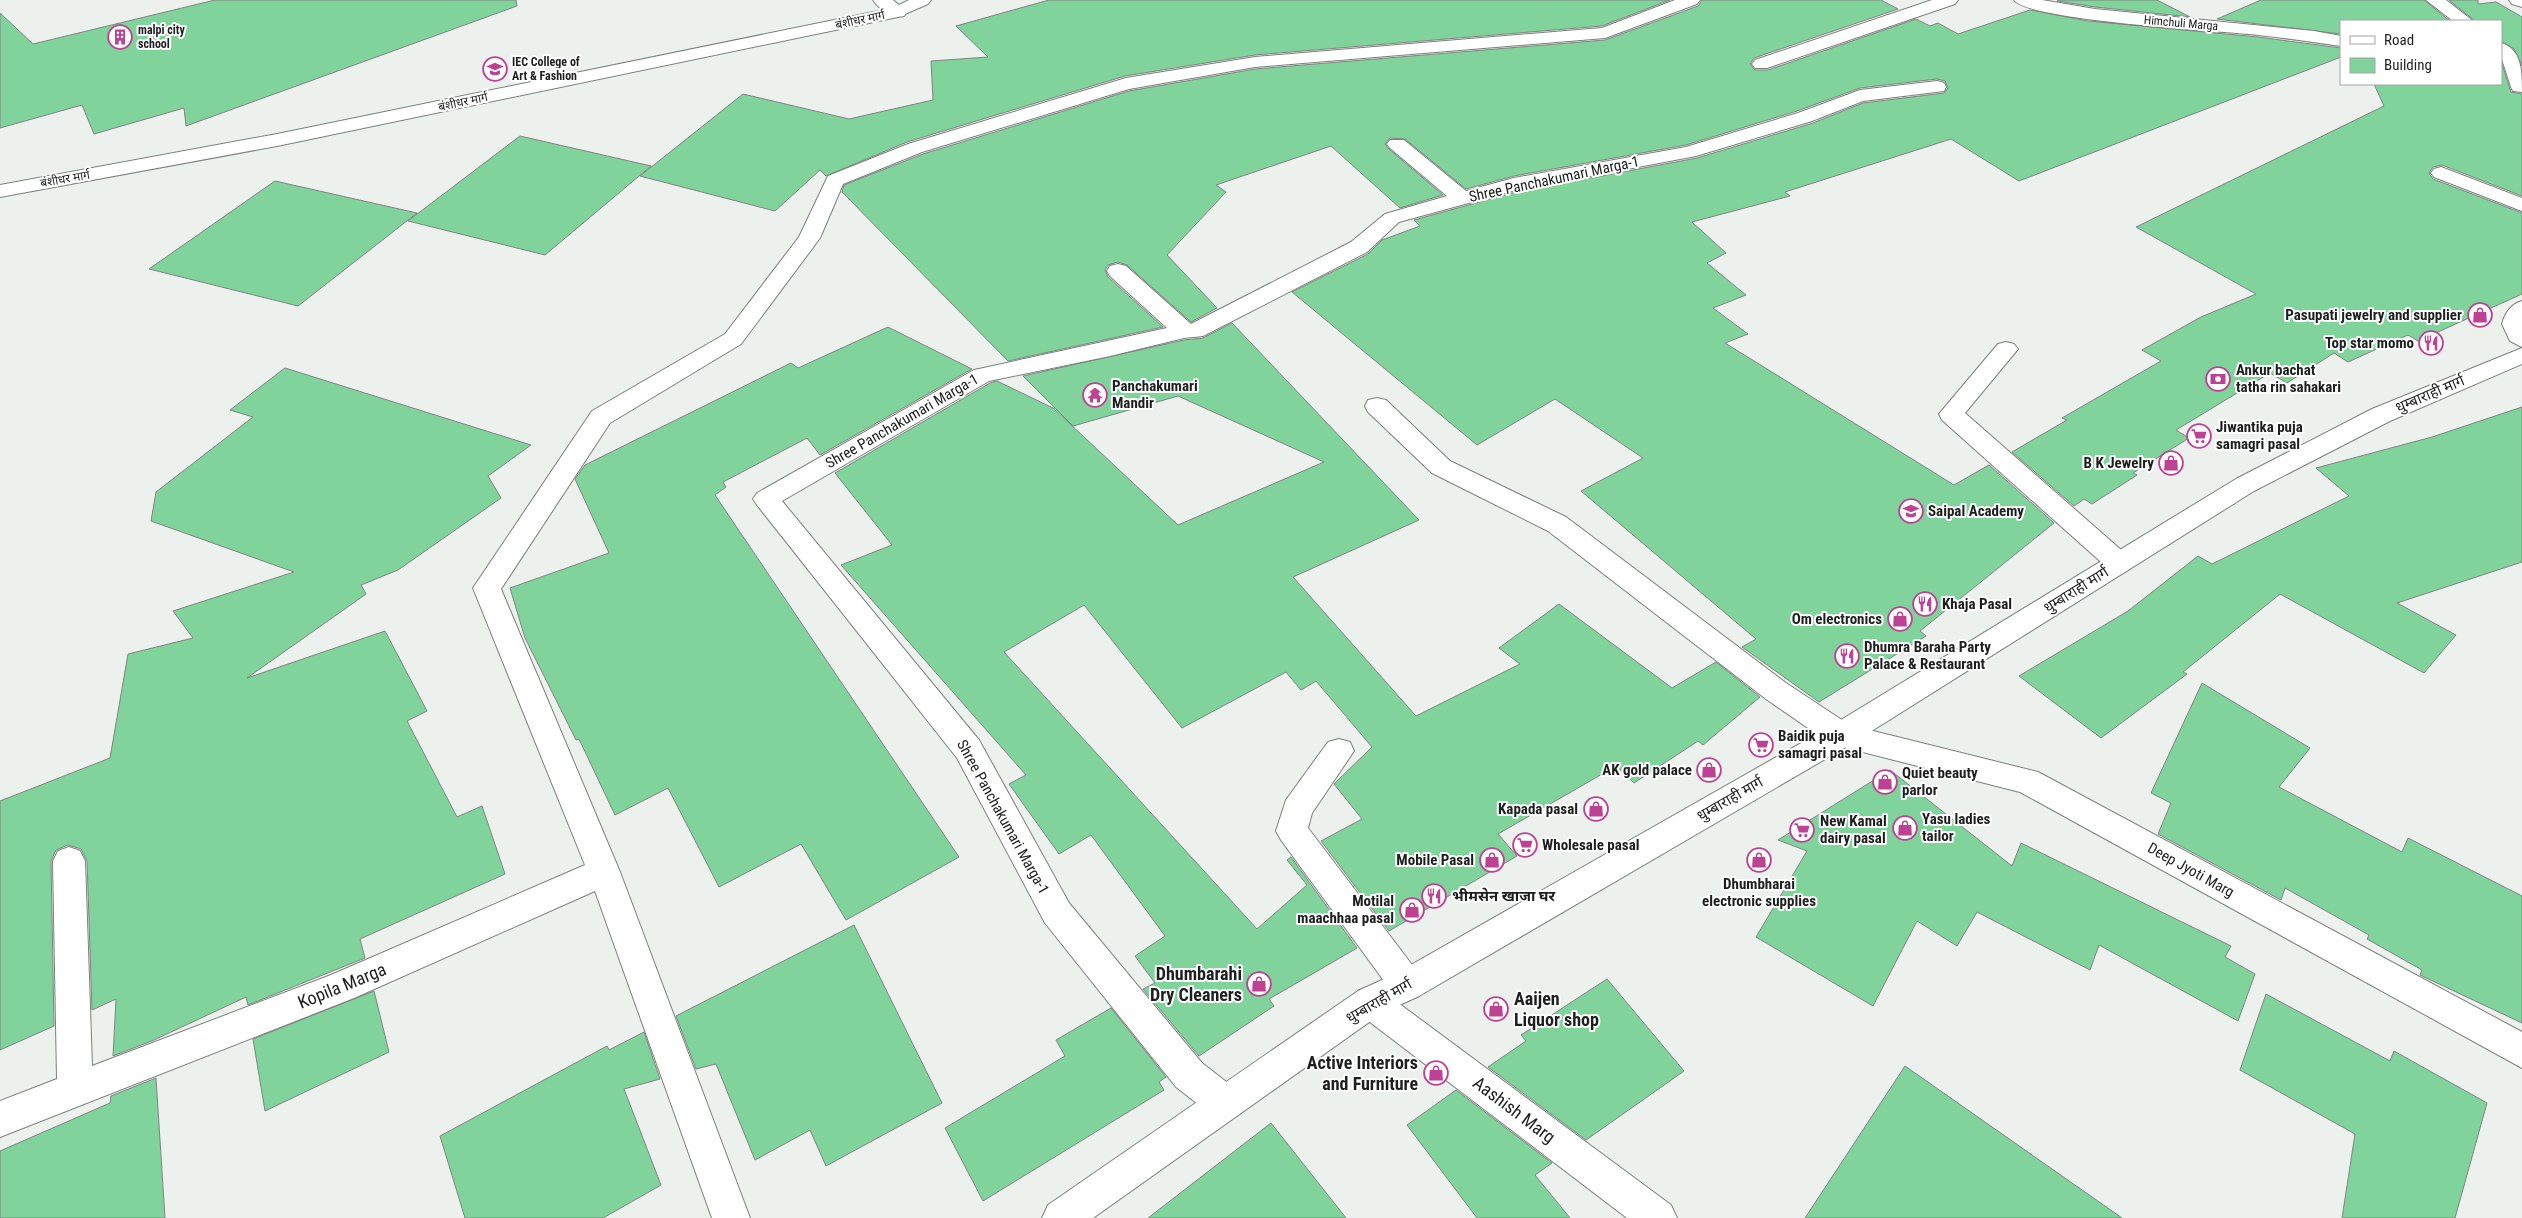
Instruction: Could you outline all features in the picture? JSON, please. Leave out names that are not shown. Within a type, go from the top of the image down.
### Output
[{"type":"street","points":[[882,0],[898,12]]},
{"type":"street","name":"बंशीधर मार्ग","points":[[0,191],[277,140],[898,12],[922,0]]},
{"type":"street","points":[[732,1218],[604,872],[486,588],[601,417],[733,339],[809,238],[835,180],[915,148],[1126,84],[1254,62],[1605,33],[1691,0]]},
{"type":"street","points":[[1761,64],[1949,0]]},
{"type":"street","name":"Himchuli Marga","points":[[2022,0],[2075,12],[2170,23],[2273,30],[2340,41]]},
{"type":"street","points":[[2437,0],[2463,20]]},
{"type":"street","points":[[2518,0],[2522,2]]},
{"type":"street","points":[[2502,49],[2509,54],[2521,87]]},
{"type":"street","points":[[2502,81],[2521,87]]},
{"type":"street","name":"Shree Panchakumari Marga-1","points":[[1225,1103],[1189,1075],[1057,913],[968,749],[766,499],[982,375],[1110,349],[1184,331],[1195,331],[1359,247],[1392,218],[1514,184],[1689,152],[1805,117],[1860,96],[1937,87]]},
{"type":"street","points":[[1397,144],[1462,198]]},
{"type":"street","points":[[2441,173],[2522,205]]},
{"type":"street","points":[[1118,271],[1184,331]]},
{"type":"street","points":[[2522,308],[2515,315],[2513,325],[2517,336],[2522,340]]},
{"type":"street","points":[[2006,349],[1951,414],[2119,563]]},
{"type":"street","name":"धुम्बाराही मार्ग","points":[[1061,1218],[1370,1002],[1407,985],[1841,735],[2245,486],[2381,415],[2522,355]]},
{"type":"street","points":[[1377,406],[1441,467],[1557,524],[1776,690],[1841,735]]},
{"type":"street","name":"Deep Jyoti Marg","points":[[1841,735],[2028,781],[2522,1051]]},
{"type":"street","points":[[1339,751],[1297,809],[1292,831],[1407,985]]},
{"type":"street","points":[[69,861],[75,1088]]},
{"type":"street","name":"Kopila Marga","points":[[0,1119],[75,1088],[342,987],[604,872]]},
{"type":"street","name":"Aashish Marg","points":[[1370,1002],[1658,1218]]},
{"type":"building","points":[[215,0],[516,0],[517,6],[186,126],[184,108],[94,134],[82,105],[0,128],[0,13],[33,44]]},
{"type":"building","points":[[1049,0],[1670,0],[1602,26],[1255,55],[1125,76],[907,142],[826,176],[820,170],[775,211],[640,176],[743,94],[849,119],[933,100],[931,61],[988,57],[956,26]]},
{"type":"building","points":[[1702,0],[1881,0],[1898,9],[1754,58],[1750,64],[1755,70],[1768,70],[1916,19],[1930,26],[1938,23],[1958,34],[2030,10],[2088,21],[2258,37],[2340,48],[2340,57],[2019,181],[1951,139],[1785,192],[1790,196],[1692,222],[1726,253],[1707,263],[1746,295],[1713,308],[1748,334],[1725,343],[1954,485],[1989,465],[2054,523],[1920,631],[1926,636],[1819,702],[1742,647],[1756,639],[1581,491],[1643,458],[1555,399],[1477,445],[1292,292],[1368,254],[1382,240],[1420,226],[1414,220],[1516,192],[1697,158],[1813,123],[1863,103],[1944,93],[1948,88],[1945,81],[1937,79],[1860,88],[1797,111],[1686,145],[1514,176],[1466,189],[1405,139],[1390,138],[1385,144],[1389,149],[1443,195],[1400,208],[1331,146],[1216,185],[1226,192],[1167,255],[1217,308],[1191,322],[1127,265],[1118,262],[1108,265],[1105,270],[1108,277],[1163,327],[1008,361],[842,192],[844,185],[923,154],[1129,91],[1255,69],[1605,40],[1698,6]]},
{"type":"building","points":[[2157,0],[2190,17],[2095,7],[2057,1]]},
{"type":"building","points":[[2261,0],[2424,0],[2449,20],[2340,20],[2340,34],[2217,19]]},
{"type":"building","points":[[2449,0],[2478,0],[2478,4],[2496,2],[2522,17],[2522,66],[2514,49],[2502,42],[2502,20],[2474,20]]},
{"type":"building","points":[[2502,64],[2511,92],[2522,94],[2522,196],[2442,165],[2433,167],[2429,173],[2433,179],[2522,213],[2522,294],[2418,341],[2408,335],[2348,362],[2334,353],[2287,383],[2270,373],[2176,430],[2189,438],[2133,473],[2137,475],[2092,504],[2084,499],[2074,506],[2012,452],[2067,420],[2062,418],[2161,361],[2142,350],[2201,317],[2256,294],[2136,227],[2384,106],[2374,85],[2502,85]]},
{"type":"building","points":[[520,136],[651,166],[545,255],[408,221]]},
{"type":"building","points":[[275,181],[417,213],[298,306],[149,269]]},
{"type":"building","points":[[1232,323],[1419,520],[1293,577],[1416,716],[1520,664],[1499,648],[1559,604],[1672,688],[1716,662],[1760,697],[1703,745],[1698,741],[1634,783],[1616,766],[1498,834],[1517,856],[1389,931],[1321,841],[1362,819],[1334,784],[1372,747],[1316,681],[1301,690],[1286,672],[1182,728],[1084,605],[1004,652],[1257,929],[1307,885],[1287,860],[1291,857],[1357,948],[1269,999],[1274,1006],[1199,1056],[1143,989],[1155,983],[1135,956],[1165,936],[1091,835],[1059,854],[1009,784],[1026,775],[841,565],[892,545],[835,473],[990,383],[997,381],[1053,408],[1178,525],[1324,462],[1178,396],[1073,426],[1023,376],[1184,340],[1203,338]]},
{"type":"building","points":[[888,327],[972,369],[820,455],[807,438],[723,482],[726,487],[715,495],[959,857],[846,920],[801,844],[719,887],[668,788],[615,815],[579,739],[576,740],[525,638],[510,588],[609,553],[575,479],[585,465],[791,363],[798,368]]},
{"type":"building","points":[[285,368],[531,445],[488,476],[501,498],[398,570],[361,585],[366,594],[247,678],[385,631],[427,711],[407,721],[457,817],[482,806],[505,874],[360,939],[365,958],[248,1005],[246,997],[154,1040],[113,1056],[116,999],[92,1010],[87,861],[81,849],[68,845],[56,850],[51,861],[54,1026],[0,1050],[0,801],[110,758],[128,654],[193,638],[173,611],[294,572],[151,521],[156,492],[253,417],[230,410]]},
{"type":"building","points":[[2522,407],[2522,562],[2397,603],[2456,635],[2424,673],[2280,594],[2183,672],[2187,674],[2101,738],[2019,676],[2128,611],[2198,556],[2212,564],[2349,496],[2316,468],[2432,437]]},
{"type":"building","points":[[2202,683],[2310,748],[2279,787],[2402,852],[2408,838],[2522,896],[2522,1023],[2420,975],[2422,970],[2367,939],[2369,935],[2285,888],[2281,900],[2158,834],[2171,803],[2151,793]]},
{"type":"building","points":[[1890,770],[2012,866],[2021,843],[2231,946],[2225,957],[2255,974],[2238,1021],[2099,945],[2090,970],[1977,912],[1957,946],[1917,921],[1873,1006],[1756,937],[1807,851],[1778,840]]},
{"type":"building","points":[[854,925],[942,1103],[826,1166],[810,1130],[755,1160],[716,1064],[696,1069],[676,1016]]},
{"type":"building","points":[[1607,979],[1684,1071],[1586,1140],[1488,1067],[1526,1041],[1521,1035]]},
{"type":"building","points":[[374,991],[389,1052],[265,1111],[253,1039]]},
{"type":"building","points":[[2266,994],[2390,1061],[2394,1051],[2487,1103],[2455,1218],[2342,1218],[2355,1134],[2240,1070]]},
{"type":"building","points":[[1111,1008],[1166,1077],[1159,1082],[1164,1090],[983,1201],[945,1128],[1065,1056],[1056,1040]]},
{"type":"building","points":[[644,1032],[660,1079],[624,1089],[661,1185],[603,1218],[465,1218],[440,1136],[607,1046],[609,1050]]},
{"type":"building","points":[[1905,1066],[2122,1218],[1805,1218]]},
{"type":"building","points":[[156,1078],[165,1218],[0,1218],[0,1151],[110,1103],[111,1096]]},
{"type":"building","points":[[1456,1090],[1552,1163],[1535,1175],[1570,1218],[1477,1218],[1407,1125]]},
{"type":"building","points":[[1271,1123],[1346,1218],[1148,1218]]},
{"type":"place","name":"malpi city school","points":[[120,37]]},
{"type":"place","name":"IEC College of Art & Fashion","points":[[495,69]]},
{"type":"place","name":"Pasupati jewelry and supplier","points":[[2480,315]]},
{"type":"place","name":"Top star momo","points":[[2431,343]]},
{"type":"place","name":"Ankur bachat tatha rin sahakari","points":[[2218,379]]},
{"type":"place","name":"Panchakumari Mandir","points":[[1095,395]]},
{"type":"place","name":"Jiwantika puja samagri pasal","points":[[2199,436]]},
{"type":"place","name":"B K Jewelry","points":[[2171,463]]},
{"type":"place","name":"Saipal Academy","points":[[1911,511]]},
{"type":"place","name":"Khaja Pasal","points":[[1925,604]]},
{"type":"place","name":"Om electronics","points":[[1900,619]]},
{"type":"place","name":"Dhumra Baraha Party Palace & Restaurant","points":[[1847,656]]},
{"type":"place","name":"Baidik puja samagri pasal","points":[[1761,745]]},
{"type":"place","name":"AK gold palace","points":[[1709,770]]},
{"type":"place","name":"Quiet beauty parlor","points":[[1885,782]]},
{"type":"place","name":"Kapada pasal","points":[[1596,809]]},
{"type":"place","name":"Yasu ladies tailor","points":[[1905,828]]},
{"type":"place","name":"New Kamal dairy pasal","points":[[1802,830]]},
{"type":"place","name":"Wholesale pasal","points":[[1525,845]]},
{"type":"place","name":"Mobile Pasal","points":[[1492,860]]},
{"type":"place","name":"Dhumbharai electronic supplies","points":[[1759,860]]},
{"type":"place","name":"भीमसेन खाजा घर","points":[[1434,896]]},
{"type":"place","name":"Motilal maachhaa pasal","points":[[1412,910]]},
{"type":"place","name":"Dhumbarahi Dry Cleaners","points":[[1259,984]]},
{"type":"place","name":"Aaijen Liquor shop","points":[[1496,1009]]},
{"type":"place","name":"Active Interiors and Furniture","points":[[1436,1073]]}]
